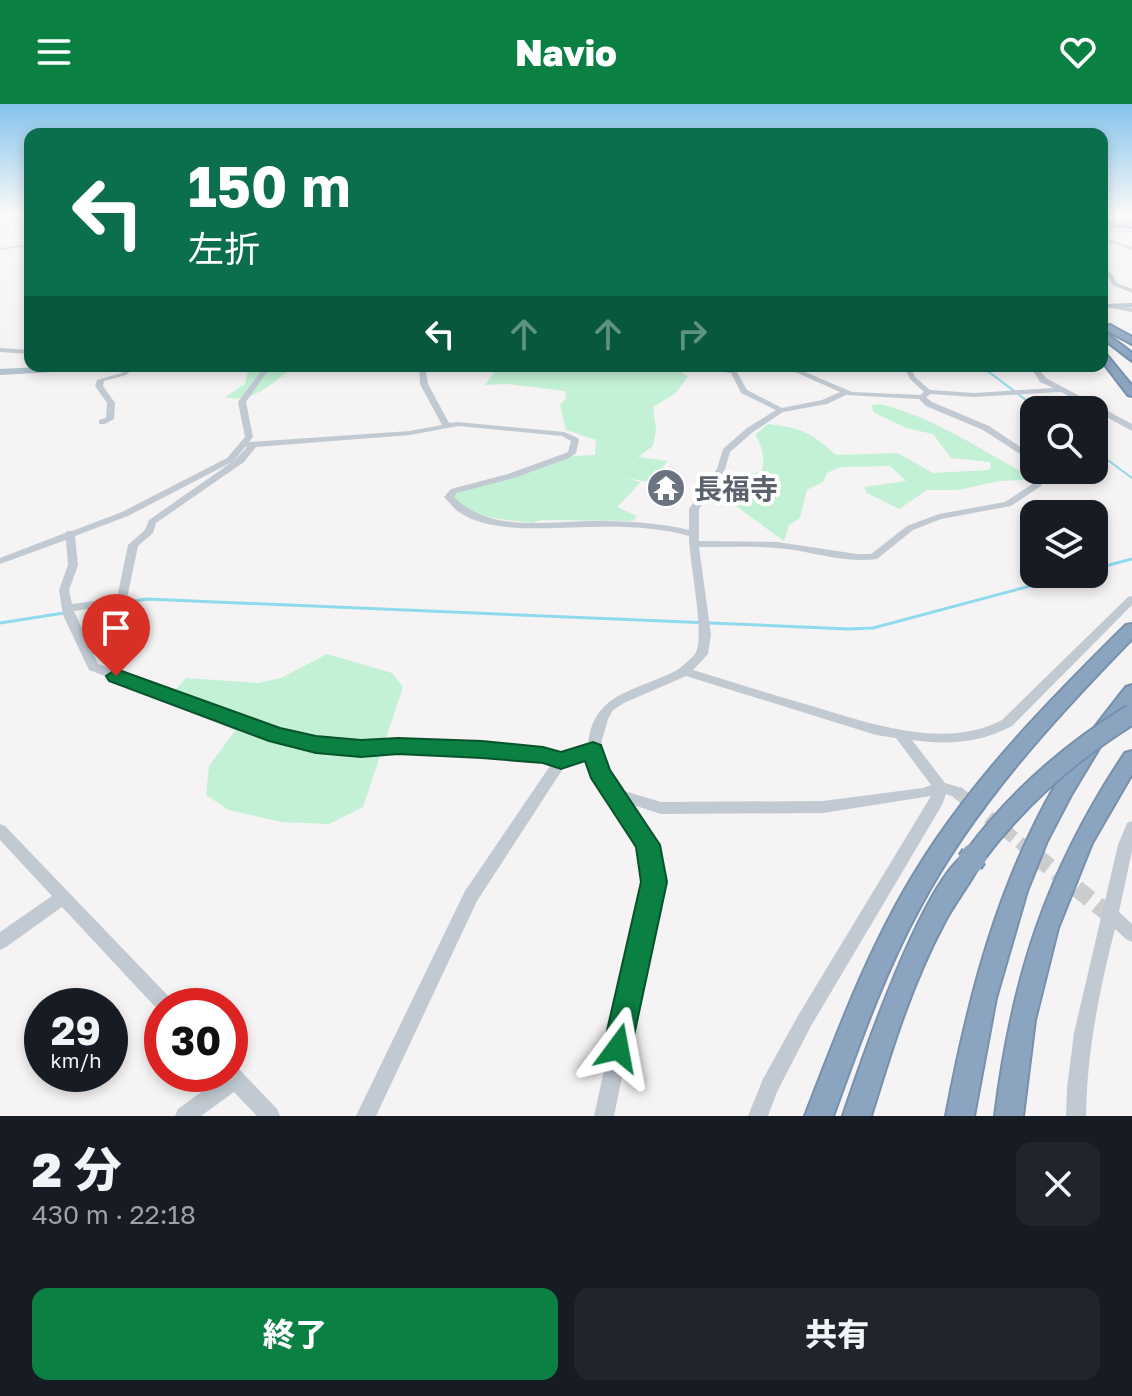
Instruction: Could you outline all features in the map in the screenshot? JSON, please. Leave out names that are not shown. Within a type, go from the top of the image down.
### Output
[{"type":"highway","points":[[1108,327],[1132,341]]},
{"type":"highway","points":[[1108,338],[1132,358]]},
{"type":"highway","points":[[1108,352],[1132,374]]},
{"type":"highway","points":[[1108,363],[1132,393]]},
{"type":"highway","points":[[819,1116],[849,1036],[902,919],[927,873],[998,774],[1072,689],[1132,629]]},
{"type":"highway","points":[[960,1116],[985,984],[1018,878],[1056,798],[1082,757],[1132,691]]},
{"type":"highway","points":[[857,1116],[878,1050],[949,888],[1012,807],[1050,769],[1132,714]]},
{"type":"highway","points":[[1009,1116],[1012,1076],[1024,1007],[1039,945],[1056,898],[1094,817],[1132,758]]},
{"type":"highway","points":[[1012,1076],[1015,1116]]},
{"type":"main road","points":[[1108,306],[1132,307]]},
{"type":"main road","points":[[0,372],[24,370]]},
{"type":"street","points":[[1108,273],[1115,284],[1132,291]]},
{"type":"street","points":[[0,350],[24,352]]},
{"type":"street","points":[[102,422],[110,419],[111,403],[99,386],[101,380],[126,372]]},
{"type":"street","points":[[69,612],[122,601],[133,545],[150,531],[152,522],[241,460],[248,445],[250,428],[242,402],[264,372]]},
{"type":"street","points":[[423,372],[424,384],[446,424]]},
{"type":"street","points":[[737,372],[744,391],[781,410]]},
{"type":"street","points":[[802,372],[846,392],[866,397],[1062,390]]},
{"type":"street","points":[[910,372],[929,404],[994,432],[1020,450]]},
{"type":"street","points":[[1036,372],[1039,377],[1132,429]]},
{"type":"street","points":[[604,1116],[654,882],[648,845],[599,772],[593,751],[602,718],[609,707],[620,700],[685,672],[698,661],[705,645],[694,539],[694,509],[721,469],[726,451],[750,430],[781,410],[824,402],[846,392]]},
{"type":"street","points":[[0,561],[125,514],[230,460],[248,445],[410,433],[446,424],[564,434],[575,440],[572,453],[566,456],[511,476],[454,491],[449,497],[462,511],[521,526],[606,524],[694,539],[873,557],[885,550],[901,532],[931,519],[1015,502],[1038,484]]},
{"type":"street","points":[[70,533],[73,565],[64,590],[69,612],[93,667],[277,735],[316,744],[361,749],[398,746],[482,749],[543,755],[561,760],[593,751]]},
{"type":"street","points":[[685,672],[841,722],[900,734],[962,737],[992,733],[1007,723],[1132,599]]},
{"type":"street","points":[[900,734],[948,789]]},
{"type":"street","points":[[366,1116],[471,896],[561,760]]},
{"type":"street","points":[[614,794],[661,808],[823,807],[948,789]]},
{"type":"street","points":[[758,1116],[770,1086],[805,1020],[937,801],[948,789]]},
{"type":"street","points":[[1076,1116],[1076,1078],[1081,1038],[1122,850],[1132,827]]},
{"type":"street","points":[[0,830],[149,988]]},
{"type":"street","points":[[0,942],[63,897]]},
{"type":"street","points":[[1110,915],[1132,934]]},
{"type":"street","points":[[185,1116],[214,1092]]},
{"type":"street","points":[[248,1092],[270,1116]]},
{"type":"green space","points":[[248,372],[287,372],[253,395],[235,399],[225,397],[245,384]]},
{"type":"green space","points":[[494,372],[681,372],[688,376],[676,393],[653,407],[656,430],[653,446],[638,457],[668,461],[650,482],[625,478],[641,482],[617,507],[637,516],[633,521],[541,520],[532,523],[489,517],[460,504],[454,496],[457,493],[573,456],[595,455],[596,440],[566,430],[560,405],[566,398],[565,391],[508,384],[485,385]]},
{"type":"green space","points":[[872,405],[901,410],[939,426],[1020,471],[1020,480],[999,481],[958,490],[927,490],[899,509],[867,493],[864,487],[906,481],[890,466],[840,467],[827,473],[823,482],[807,490],[800,518],[789,525],[784,541],[727,500],[719,483],[722,478],[761,472],[762,453],[755,435],[768,424],[805,432],[836,455],[898,453],[933,473],[989,470],[991,467],[990,462],[951,458],[933,434],[906,428],[873,412]]},
{"type":"green space","points":[[327,654],[392,673],[403,687],[363,807],[329,824],[281,822],[229,810],[206,795],[209,766],[235,731],[194,709],[176,689],[186,678],[258,683],[281,678]]},
{"type":"waterway","points":[[989,372],[1021,396]]},
{"type":"waterway","points":[[1108,460],[1132,478]]},
{"type":"waterway","points":[[1108,565],[1132,559]]},
{"type":"waterway","points":[[123,603],[147,599],[849,629],[873,628],[1023,588]]},
{"type":"waterway","points":[[0,623],[64,613]]},
{"type":"tunnel","points":[[957,792],[1039,858]]},
{"type":"tunnel","points":[[1036,856],[1110,915]]},
{"type":"place","name":"長福寺","points":[[666,488]]},
{"type":"route","points":[[116,676],[277,735],[316,744],[361,749],[398,746],[482,749],[543,755],[561,760],[593,751],[599,772],[648,845],[654,882],[618,1048]]}]
